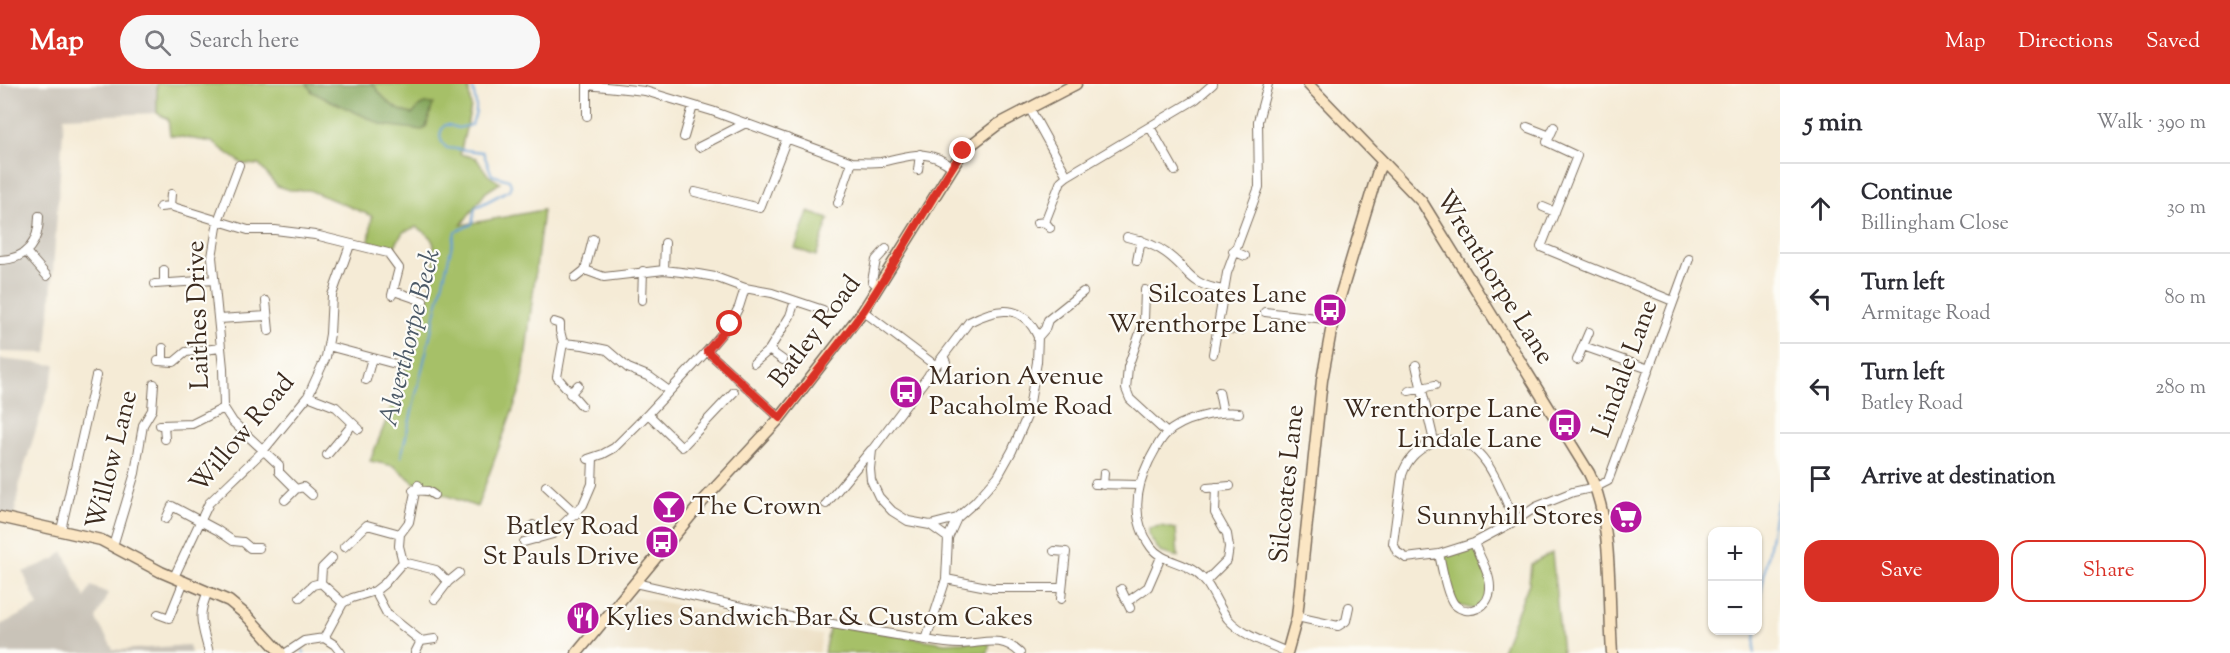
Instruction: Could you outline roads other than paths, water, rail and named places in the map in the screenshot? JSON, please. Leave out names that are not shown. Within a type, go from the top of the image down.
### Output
[{"type":"street","name":"Batley Road","points":[[577,653],[702,502],[780,418],[863,311],[912,236],[963,151],[997,125],[1076,84]]},
{"type":"street","points":[[1044,224],[1060,181],[1196,99],[1213,84]]},
{"type":"street","points":[[1213,354],[1223,290],[1233,251],[1259,187],[1258,121],[1268,84]]},
{"type":"street","points":[[587,116],[587,85],[645,91],[746,123],[852,162],[873,163],[920,154],[933,156],[952,167]]},
{"type":"street","name":"Wrenthorpe Lane","points":[[1312,85],[1382,163],[1422,202],[1596,487],[1606,542],[1612,653]]},
{"type":"street","points":[[684,137],[693,106]]},
{"type":"street","points":[[1030,109],[1067,176]]},
{"type":"street","points":[[699,147],[746,123]]},
{"type":"street","points":[[1150,127],[1176,172]]},
{"type":"street","points":[[1527,127],[1550,136]]},
{"type":"street","points":[[1554,127],[1547,142],[1577,156],[1541,247],[1672,301]]},
{"type":"street","points":[[695,192],[760,208],[787,138]]},
{"type":"street","points":[[918,170],[920,154]]},
{"type":"street","points":[[838,203],[852,162]]},
{"type":"street","name":"Silcoates Lane","points":[[1287,653],[1297,617],[1322,380],[1333,320],[1382,163]]},
{"type":"street","name":"Laithes Drive","points":[[239,165],[218,221],[212,257],[219,320],[224,408],[233,422],[279,465],[279,472],[296,489]]},
{"type":"street","points":[[170,206],[171,194]]},
{"type":"street","points":[[160,207],[170,206],[248,230],[275,230],[315,235],[388,253],[399,268],[393,293],[423,301]]},
{"type":"street","points":[[1543,207],[1555,212]]},
{"type":"street","points":[[0,260],[10,260],[30,249],[39,232],[39,216]]},
{"type":"street","points":[[1127,237],[1141,240],[1166,253],[1198,284],[1223,290]]},
{"type":"street","points":[[575,278],[585,270],[593,239]]},
{"type":"street","points":[[1137,261],[1141,240]]},
{"type":"street","points":[[664,270],[665,243]]},
{"type":"street","name":"Willow Road","points":[[158,614],[169,618],[175,614],[179,579],[200,520],[209,503],[263,452],[308,396],[328,346],[332,295],[350,244]]},
{"type":"street","points":[[879,287],[872,281],[876,260],[886,249]]},
{"type":"street","points":[[1233,251],[1245,256]]},
{"type":"street","points":[[26,252],[47,276]]},
{"type":"street","name":"Lindale Lane","points":[[1596,487],[1608,481],[1689,259]]},
{"type":"street","points":[[164,270],[164,284]]},
{"type":"street","points":[[585,270],[604,277],[664,270],[715,277],[823,310]]},
{"type":"street","points":[[642,300],[643,271]]},
{"type":"street","points":[[155,284],[214,280]]},
{"type":"street","points":[[524,542],[553,534],[576,514],[588,496],[592,484],[590,458],[614,448],[707,351],[730,324],[745,288]]},
{"type":"street","points":[[1031,322],[1048,320],[1083,292]]},
{"type":"street","points":[[1143,293],[1140,337],[1131,355],[1126,389],[1130,399],[1167,433]]},
{"type":"street","points":[[266,301],[269,331]]},
{"type":"street","points":[[754,363],[769,350],[790,316],[795,301]]},
{"type":"street","points":[[826,504],[859,467],[969,322],[989,312],[1011,310],[1031,322],[1038,337],[1028,414],[999,476],[957,518],[948,538],[946,579],[926,640]]},
{"type":"street","points":[[863,311],[936,366]]},
{"type":"street","points":[[1265,312],[1333,320]]},
{"type":"street","points":[[219,320],[267,316]]},
{"type":"street","points":[[1038,337],[1045,329],[1048,320]]},
{"type":"street","points":[[554,322],[560,324],[563,343],[557,377],[582,406]]},
{"type":"street","points":[[1217,328],[1241,330]]},
{"type":"street","points":[[1577,360],[1589,332]]},
{"type":"street","points":[[563,343],[608,350],[628,368],[650,377],[669,391]]},
{"type":"street","points":[[1583,345],[1649,369]]},
{"type":"street","points":[[328,346],[403,366]]},
{"type":"street","points":[[163,348],[160,361],[174,362],[186,352],[221,348]]},
{"type":"street","points":[[769,350],[783,360]]},
{"type":"street","points":[[707,351],[780,418]]},
{"type":"street","points":[[929,374],[936,376],[945,372],[946,362],[943,356]]},
{"type":"street","points":[[366,380],[372,358]]},
{"type":"street","points":[[1417,365],[1434,441]]},
{"type":"street","points":[[61,530],[96,376]]},
{"type":"street","name":"Willow Lane","points":[[112,546],[135,474],[142,425],[152,410],[154,384]]},
{"type":"street","points":[[1408,391],[1435,384]]},
{"type":"street","points":[[570,394],[578,385]]},
{"type":"street","points":[[648,414],[682,447],[735,392]]},
{"type":"street","points":[[1219,392],[1223,412]]},
{"type":"street","points":[[308,396],[336,407],[356,427],[327,454]]},
{"type":"street","points":[[165,439],[162,425],[192,424],[224,408]]},
{"type":"street","points":[[1239,413],[1206,414],[1167,433],[1153,453],[1138,485],[1137,514],[1140,527],[1152,548],[1161,557],[1194,570],[1206,580],[1227,618],[1238,628],[1287,653]]},
{"type":"street","points":[[1515,522],[1488,466],[1475,449],[1456,440],[1434,441],[1411,457],[1406,465],[1402,475],[1393,543],[1397,552],[1406,558],[1439,554],[1474,543],[1515,522],[1543,504],[1573,492],[1596,487]]},
{"type":"street","points":[[334,447],[341,453]]},
{"type":"street","points":[[872,450],[871,480],[879,497],[892,511],[908,521],[930,525],[957,518]]},
{"type":"street","points":[[859,467],[870,469]]},
{"type":"street","points":[[1104,473],[1099,484],[1138,485]]},
{"type":"street","points":[[546,486],[576,514]]},
{"type":"street","points":[[1206,580],[1222,566],[1229,553],[1227,534],[1215,513],[1212,487],[1230,486]]},
{"type":"street","points":[[285,500],[296,489],[303,487],[312,495]]},
{"type":"street","points":[[404,562],[399,546],[400,534],[409,522],[415,488],[434,495]]},
{"type":"street","points":[[165,519],[172,504],[233,541],[243,542],[248,551],[259,548]]},
{"type":"street","points":[[363,516],[367,525]]},
{"type":"street","points":[[0,517],[102,540],[148,566],[229,601],[246,615],[281,653]]},
{"type":"street","points":[[367,525],[400,534]]},
{"type":"street","points":[[344,547],[367,525]]},
{"type":"street","points":[[533,525],[537,539]]},
{"type":"street","points":[[930,525],[948,538]]},
{"type":"street","points":[[1439,554],[1450,597],[1454,604],[1468,611],[1476,610],[1486,601],[1491,586],[1474,543]]},
{"type":"street","points":[[1054,551],[1065,552],[1061,599]]},
{"type":"street","points":[[1121,589],[1129,605],[1148,586],[1161,557]]},
{"type":"street","points":[[321,583],[322,568],[332,558]]},
{"type":"street","points":[[404,562],[436,570],[448,582]]},
{"type":"street","points":[[324,638],[343,603],[375,591],[404,562]]},
{"type":"street","points":[[435,598],[459,573]]},
{"type":"street","points":[[946,579],[992,588],[1062,588]]},
{"type":"street","points":[[300,597],[313,585],[321,583]]},
{"type":"street","points":[[321,583],[343,603]]},
{"type":"street","points":[[635,583],[768,613],[926,640],[961,644],[1000,641],[1010,644],[1020,653]]},
{"type":"street","points":[[208,591],[200,614],[209,653]]},
{"type":"street","points":[[375,591],[387,614],[421,641],[435,639]]},
{"type":"street","points":[[1297,617],[1338,626],[1346,621],[1349,606]]},
{"type":"street","points":[[286,653],[304,641],[324,638],[335,645],[341,653]]},
{"type":"street","points":[[415,653],[421,641]]},
{"type":"waterway","name":"Alverthorpe Beck","points":[[401,457],[455,232],[472,224],[475,208],[509,190],[511,185],[509,180],[492,175],[483,152],[447,148],[442,143],[440,134],[445,125],[458,128],[471,125],[474,120],[476,110],[472,84]]},
{"type":"waterway","points":[[1762,587],[1780,493]]},
{"type":"waterway","points":[[1754,653],[1756,635]]},
{"type":"place","name":"Silcoates Lane Wrenthorpe Lane","points":[[1330,310]]},
{"type":"place","name":"Marion Avenue Pacaholme Road","points":[[906,392]]},
{"type":"place","name":"Wrenthorpe Lane Lindale Lane","points":[[1565,425]]},
{"type":"place","name":"The Crown","points":[[669,507]]},
{"type":"place","name":"Sunnyhill Stores","points":[[1626,517]]},
{"type":"place","name":"Batley Road St Pauls Drive","points":[[662,542]]},
{"type":"place","name":"Kylies Sandwich Bar & Custom Cakes","points":[[583,618]]}]
